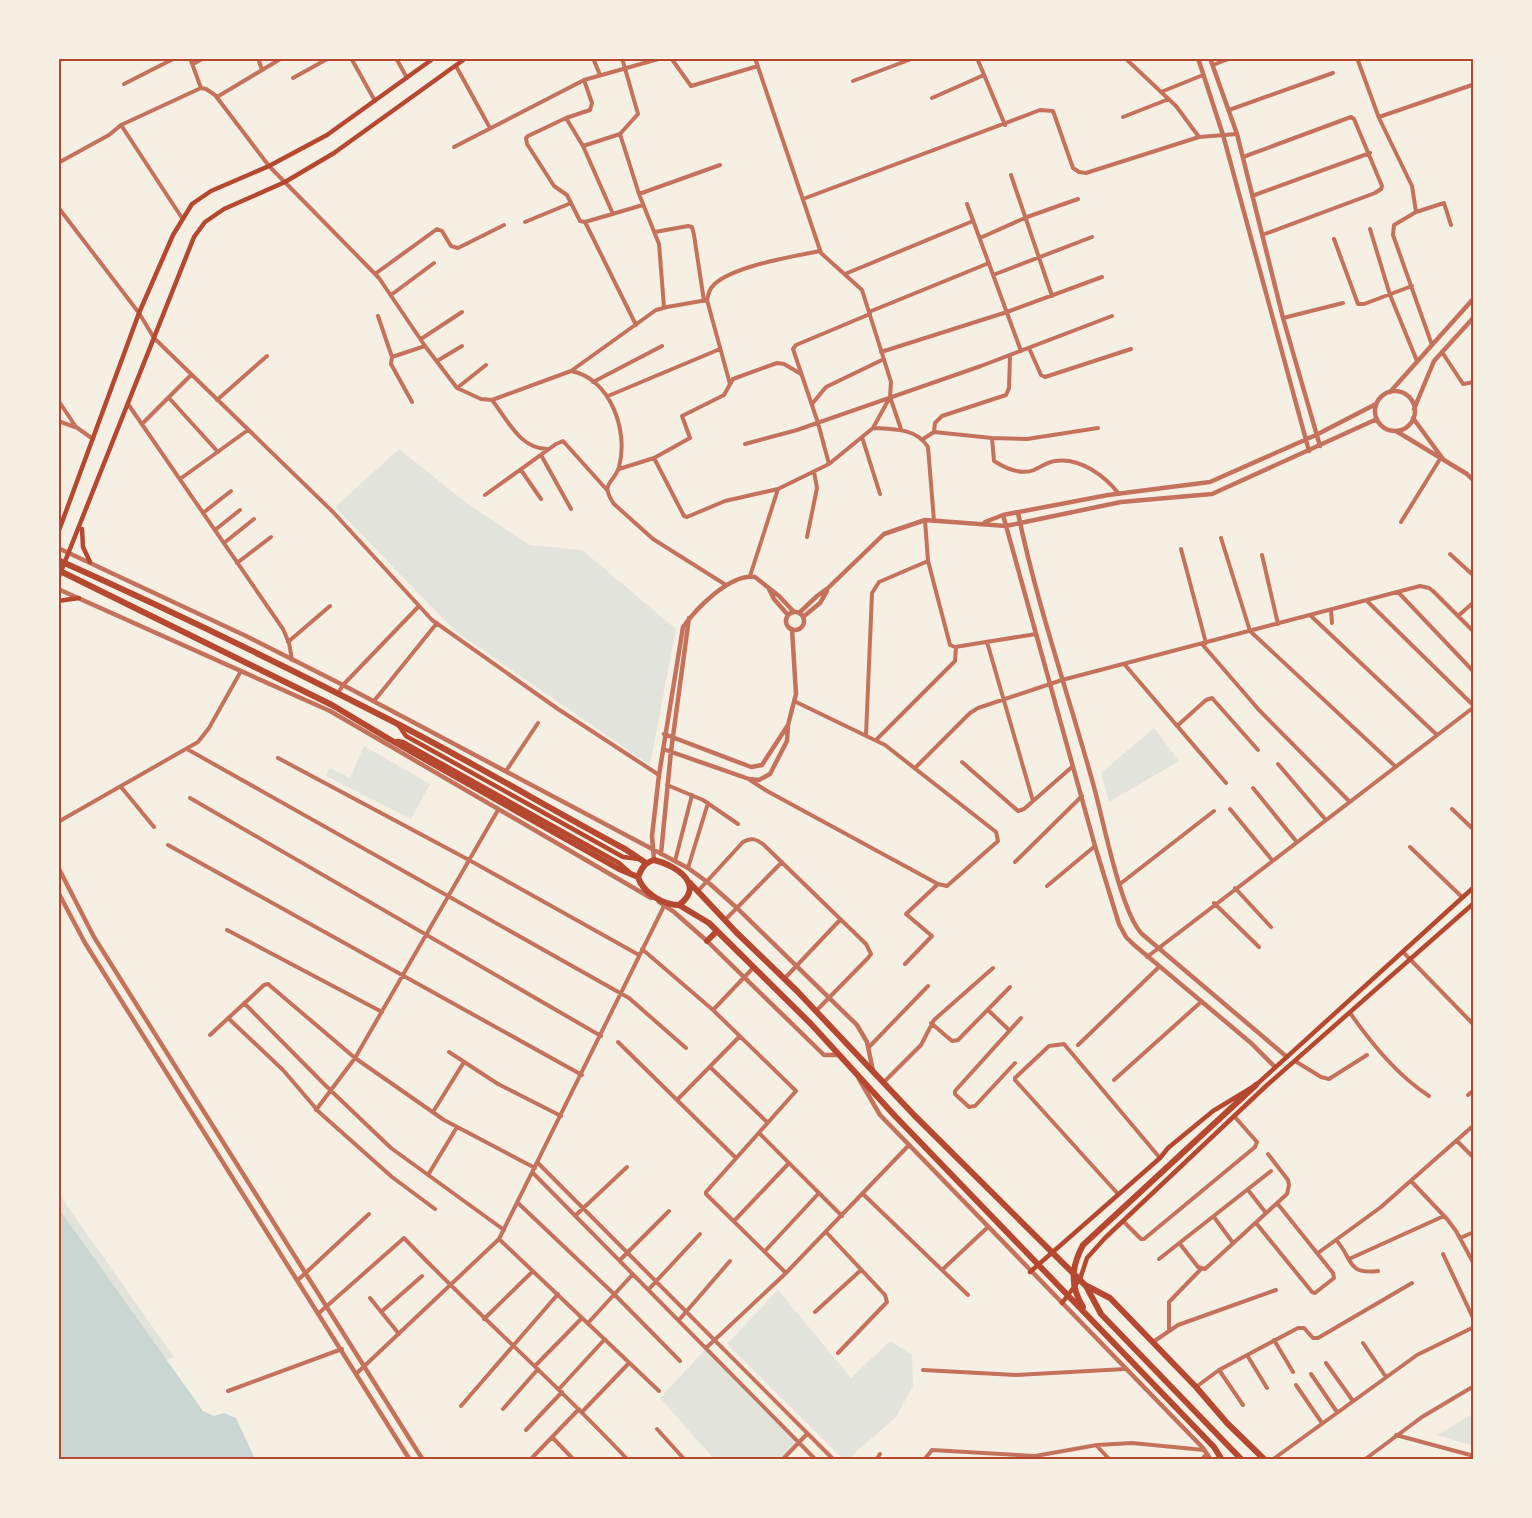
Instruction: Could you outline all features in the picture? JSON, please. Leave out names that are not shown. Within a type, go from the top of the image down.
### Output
[{"type":"highway","points":[[58,560],[129,591],[398,724],[484,770],[643,861],[657,861],[674,869],[784,978],[883,1083],[1080,1279],[1101,1314],[1242,1460]]},
{"type":"highway","points":[[58,570],[332,705],[619,869],[636,876],[643,889],[665,904],[679,905],[709,923],[839,1055],[1214,1447],[1222,1460]]},
{"type":"highway","points":[[636,876],[643,861]]},
{"type":"highway","points":[[679,905],[689,895],[690,883]]},
{"type":"highway","points":[[707,941],[717,931]]},
{"type":"highway","points":[[1088,1317],[1076,1296],[1073,1280],[1073,1267],[1083,1245],[1256,1084]]},
{"type":"highway","points":[[1085,1285],[1110,1298],[1196,1387],[1227,1423],[1265,1460]]},
{"type":"main road","points":[[58,533],[138,313],[182,218],[192,204],[211,191],[269,166],[327,135],[434,58]]},
{"type":"main road","points":[[58,579],[194,237],[205,222],[224,209],[285,182],[334,153],[466,58]]},
{"type":"main road","points":[[58,527],[63,521]]},
{"type":"main road","points":[[82,523],[83,547],[90,562]]},
{"type":"main road","points":[[58,601],[79,598]]},
{"type":"main road","points":[[1030,1272],[1160,1158],[1168,1148],[1213,1111],[1256,1084],[1473,887]]},
{"type":"main road","points":[[1062,1303],[1080,1279],[1087,1258],[1123,1221],[1234,1116],[1473,903]]},
{"type":"street","points":[[124,84],[175,58]]},
{"type":"street","points":[[190,58],[201,88]]},
{"type":"street","points":[[193,64],[204,58]]},
{"type":"street","points":[[258,58],[262,70]]},
{"type":"street","points":[[217,97],[282,58]]},
{"type":"street","points":[[293,78],[329,58]]},
{"type":"street","points":[[351,58],[375,101]]},
{"type":"street","points":[[396,58],[406,78]]},
{"type":"street","points":[[593,58],[600,75]]},
{"type":"street","points":[[583,146],[620,134],[638,114],[622,58]]},
{"type":"street","points":[[454,147],[584,80],[662,58]]},
{"type":"street","points":[[671,58],[691,86],[759,66]]},
{"type":"street","points":[[756,58],[820,250],[862,290],[891,382],[890,398],[902,429]]},
{"type":"street","points":[[853,81],[914,58]]},
{"type":"street","points":[[977,58],[1005,125]]},
{"type":"street","points":[[1126,60],[1134,58]]},
{"type":"street","points":[[1198,58],[1223,135],[1309,451]]},
{"type":"street","points":[[1210,58],[1237,134],[1283,318],[1320,446]]},
{"type":"street","points":[[1213,65],[1231,58]]},
{"type":"street","points":[[1358,58],[1379,118],[1412,186],[1416,212]]},
{"type":"street","points":[[1126,60],[1169,99],[1199,137]]},
{"type":"street","points":[[456,66],[490,128]]},
{"type":"street","points":[[1229,110],[1333,73]]},
{"type":"street","points":[[932,98],[984,75]]},
{"type":"street","points":[[1161,93],[1203,75]]},
{"type":"street","points":[[584,80],[592,106],[590,110],[566,118],[528,136],[527,144],[554,186],[567,195],[578,219],[585,222],[643,205]]},
{"type":"street","points":[[1379,118],[1472,85]]},
{"type":"street","points":[[58,163],[109,135],[121,125],[201,88],[206,88],[217,97],[269,166],[375,274],[457,388],[481,399],[492,400],[571,371],[664,307],[706,301]]},
{"type":"street","points":[[1123,117],[1169,99]]},
{"type":"street","points":[[803,199],[1040,110],[1053,111],[1073,168],[1086,173],[1199,137],[1237,134]]},
{"type":"street","points":[[1243,157],[1351,117],[1370,153],[1382,186],[1379,191],[1262,235]]},
{"type":"street","points":[[566,118],[583,146],[613,214]]},
{"type":"street","points":[[121,125],[182,218]]},
{"type":"street","points":[[620,134],[639,194],[655,232],[664,307]]},
{"type":"street","points":[[1252,196],[1370,153]]},
{"type":"street","points":[[639,194],[720,165]]},
{"type":"street","points":[[1011,175],[1052,296]]},
{"type":"street","points":[[980,238],[1027,217],[1078,199]]},
{"type":"street","points":[[525,222],[571,202]]},
{"type":"street","points":[[1432,345],[1393,230],[1394,225],[1416,212],[1444,203],[1451,225]]},
{"type":"street","points":[[967,204],[1021,351]]},
{"type":"street","points":[[58,207],[138,313],[154,338],[333,512],[419,606],[437,623],[558,709],[659,775]]},
{"type":"street","points":[[845,274],[974,221]]},
{"type":"street","points":[[585,222],[636,325]]},
{"type":"street","points":[[375,274],[437,229],[442,231],[451,246],[458,249],[504,225]]},
{"type":"street","points":[[655,232],[692,227],[706,301],[730,385]]},
{"type":"street","points":[[1370,229],[1390,295],[1418,361]]},
{"type":"street","points":[[993,275],[1092,237]]},
{"type":"street","points":[[1334,238],[1358,304],[1412,286]]},
{"type":"street","points":[[706,301],[712,286],[729,275],[763,263],[820,250]]},
{"type":"street","points":[[392,295],[434,263]]},
{"type":"street","points":[[829,464],[818,423],[793,353],[796,345],[989,263]]},
{"type":"street","points":[[881,351],[1007,312],[1102,277]]},
{"type":"street","points":[[1473,298],[1390,392],[1380,398],[1375,410],[1377,419],[1388,430],[1396,431],[1447,464],[1467,474],[1473,482]]},
{"type":"street","points":[[1283,318],[1343,303]]},
{"type":"street","points":[[421,339],[462,312]]},
{"type":"street","points":[[378,316],[392,357],[391,364],[412,402]]},
{"type":"street","points":[[745,444],[818,423],[890,398],[1112,316]]},
{"type":"street","points":[[1396,431],[1406,427],[1413,418],[1414,409],[1432,365],[1473,317]]},
{"type":"street","points":[[392,357],[425,346]]},
{"type":"street","points":[[437,361],[462,346]]},
{"type":"street","points":[[593,382],[662,346]]},
{"type":"street","points":[[1029,348],[1041,375],[1045,377],[1131,349]]},
{"type":"street","points":[[608,396],[720,349]]},
{"type":"street","points":[[1442,352],[1461,382],[1465,385],[1473,382]]},
{"type":"street","points":[[934,432],[935,423],[942,416],[1006,395],[1009,388],[1010,355]]},
{"type":"street","points":[[217,400],[267,356]]},
{"type":"street","points":[[812,405],[826,387],[884,360]]},
{"type":"street","points":[[607,491],[610,479],[619,469],[654,458],[690,438],[682,416],[724,396],[733,379],[777,363],[784,364],[801,374]]},
{"type":"street","points":[[457,388],[486,365]]},
{"type":"street","points":[[571,371],[578,372],[593,382],[608,396],[618,427],[621,451],[619,469]]},
{"type":"street","points":[[142,424],[191,375]]},
{"type":"street","points":[[1390,392],[1404,393],[1409,397],[1414,409]]},
{"type":"street","points":[[169,398],[218,452]]},
{"type":"street","points":[[654,458],[684,516],[687,517],[725,501],[778,489],[829,464],[873,428],[890,398]]},
{"type":"street","points":[[58,400],[76,428]]},
{"type":"street","points":[[492,400],[525,444],[537,449],[548,450]]},
{"type":"street","points":[[128,404],[283,629],[292,660]]},
{"type":"street","points":[[982,523],[1003,515],[1119,494],[1210,482],[1316,435],[1377,404]]},
{"type":"street","points":[[1413,418],[1447,464]]},
{"type":"street","points":[[788,615],[799,614],[884,534],[925,520],[1006,526],[1121,502],[1212,494],[1377,419]]},
{"type":"street","points":[[58,421],[76,428],[93,439]]},
{"type":"street","points":[[873,428],[902,429],[923,439],[928,447],[934,522]]},
{"type":"street","points":[[923,439],[934,432],[1027,439],[1098,428]]},
{"type":"street","points":[[180,479],[248,430]]},
{"type":"street","points":[[862,437],[880,494]]},
{"type":"street","points":[[992,438],[994,461],[1016,472],[1034,470],[1045,463],[1057,460],[1076,463],[1100,474],[1119,494]]},
{"type":"street","points":[[485,495],[560,442],[566,443],[607,491],[614,504],[653,539],[726,585]]},
{"type":"street","points":[[541,455],[571,509]]},
{"type":"street","points":[[1401,522],[1440,459]]},
{"type":"street","points":[[521,470],[541,499]]},
{"type":"street","points":[[807,537],[816,493],[814,472]]},
{"type":"street","points":[[1467,474],[1473,472]]},
{"type":"street","points":[[750,576],[778,489]]},
{"type":"street","points":[[203,513],[231,491]]},
{"type":"street","points":[[215,530],[240,510]]},
{"type":"street","points":[[1018,513],[1062,680],[1120,884],[1137,929],[1285,1058]]},
{"type":"street","points":[[1003,515],[1049,684],[1119,924],[1126,937],[1147,957],[1251,1043],[1275,1067]]},
{"type":"street","points":[[224,543],[254,519]]},
{"type":"street","points":[[925,520],[928,561],[948,641],[952,647],[1036,634]]},
{"type":"street","points":[[237,563],[271,537]]},
{"type":"street","points":[[1221,538],[1250,631],[1396,767]]},
{"type":"street","points":[[58,548],[236,631],[343,685],[688,868],[736,908],[858,1025],[869,1047],[873,1072]]},
{"type":"street","points":[[1181,549],[1204,644],[1259,710],[1349,801]]},
{"type":"street","points":[[1450,554],[1473,576]]},
{"type":"street","points":[[1262,555],[1278,624]]},
{"type":"street","points":[[866,735],[872,592],[879,582],[928,561]]},
{"type":"street","points":[[657,861],[652,850],[664,734],[681,632],[689,618],[726,585],[750,576],[755,577],[799,614],[803,623],[800,628],[792,629]]},
{"type":"street","points":[[915,768],[970,713],[1004,699],[1062,680],[1420,586],[1429,588],[1473,632]]},
{"type":"street","points":[[58,589],[330,711],[498,810],[665,904],[707,941],[824,1055],[839,1055]]},
{"type":"street","points":[[769,590],[788,615]]},
{"type":"street","points":[[1398,592],[1473,672]]},
{"type":"street","points":[[1147,957],[1214,903],[1396,767],[1473,706],[1367,600]]},
{"type":"street","points":[[1458,616],[1473,602]]},
{"type":"street","points":[[288,642],[330,606]]},
{"type":"street","points":[[336,693],[419,606]]},
{"type":"street","points":[[1331,610],[1332,623]]},
{"type":"street","points":[[750,780],[759,780],[770,774],[787,741],[796,678],[792,629],[786,623],[788,615]]},
{"type":"street","points":[[1310,615],[1437,735]]},
{"type":"street","points":[[657,861],[661,854],[671,751],[689,618]]},
{"type":"street","points":[[374,701],[437,623]]},
{"type":"street","points":[[987,642],[1034,801]]},
{"type":"street","points":[[876,740],[955,661],[956,646]]},
{"type":"street","points":[[1125,665],[1226,783]]},
{"type":"street","points":[[58,822],[187,749],[205,735],[241,671]]},
{"type":"street","points":[[1177,726],[1206,700],[1212,698],[1258,750]]},
{"type":"street","points":[[663,749],[750,780],[938,884],[949,886],[998,841],[999,836],[915,768],[876,740],[794,701]]},
{"type":"street","points":[[506,771],[537,723]]},
{"type":"street","points":[[664,734],[751,767],[757,767],[762,765],[788,725]]},
{"type":"street","points":[[187,749],[622,993],[686,1048]]},
{"type":"street","points":[[278,758],[469,860],[639,956]]},
{"type":"street","points":[[962,762],[1015,809],[1021,811],[1074,766]]},
{"type":"street","points":[[1278,764],[1325,819]]},
{"type":"street","points":[[667,785],[708,803],[738,824]]},
{"type":"street","points":[[121,787],[154,827]]},
{"type":"street","points":[[1253,788],[1296,841]]},
{"type":"street","points":[[675,861],[692,795]]},
{"type":"street","points":[[1015,862],[1082,796]]},
{"type":"street","points":[[190,798],[601,1036]]},
{"type":"street","points":[[688,868],[708,803]]},
{"type":"street","points":[[1230,808],[1272,860]]},
{"type":"street","points":[[1452,809],[1473,830]]},
{"type":"street","points":[[316,1110],[355,1058],[498,810]]},
{"type":"street","points":[[1120,884],[1214,811]]},
{"type":"street","points":[[698,891],[747,839],[755,839],[760,841],[866,944],[871,954],[816,1011]]},
{"type":"street","points":[[168,845],[582,1075]]},
{"type":"street","points":[[1047,886],[1095,846]]},
{"type":"street","points":[[1410,847],[1462,897]]},
{"type":"street","points":[[724,920],[782,862]]},
{"type":"street","points":[[58,867],[94,937],[423,1460]]},
{"type":"street","points":[[905,964],[933,936],[906,914],[938,884]]},
{"type":"street","points":[[1234,888],[1271,927]]},
{"type":"street","points":[[58,892],[85,943],[410,1460]]},
{"type":"street","points":[[1214,903],[1259,946]]},
{"type":"street","points":[[357,1373],[499,1239],[665,904]]},
{"type":"street","points":[[784,978],[840,920]]},
{"type":"street","points":[[227,930],[382,1012]]},
{"type":"street","points":[[642,949],[713,1010],[796,1091],[706,1192],[786,1273]]},
{"type":"street","points":[[1403,952],[1473,1023]]},
{"type":"street","points":[[713,1010],[754,967]]},
{"type":"street","points":[[1078,1045],[1160,967]]},
{"type":"street","points":[[883,1083],[921,1045],[931,1023],[993,968]]},
{"type":"street","points":[[210,1035],[268,984],[355,1058],[433,1112],[534,1170],[816,1460]]},
{"type":"street","points":[[869,1047],[928,986]]},
{"type":"street","points":[[931,1023],[955,1042],[1010,987]]},
{"type":"street","points":[[1114,1080],[1201,1002]]},
{"type":"street","points":[[244,1003],[391,1148],[504,1230]]},
{"type":"street","points":[[988,1010],[1009,1030]]},
{"type":"street","points":[[1350,1012],[1382,1054],[1409,1081],[1429,1096]]},
{"type":"street","points":[[228,1018],[283,1070],[316,1110],[392,1177],[435,1209]]},
{"type":"street","points":[[1015,1063],[975,1106],[969,1107],[955,1094],[955,1091],[1021,1018]]},
{"type":"street","points":[[678,1099],[740,1035]]},
{"type":"street","points":[[618,1042],[735,1157]]},
{"type":"street","points":[[1118,1194],[1015,1080],[1049,1046],[1064,1044],[1160,1158]]},
{"type":"street","points":[[449,1052],[498,1084],[561,1116]]},
{"type":"street","points":[[1295,1061],[1321,1077],[1329,1079],[1367,1055]]},
{"type":"street","points":[[433,1112],[464,1062]]},
{"type":"street","points":[[710,1067],[767,1122]]},
{"type":"street","points":[[852,1070],[880,1115],[1211,1460]]},
{"type":"street","points":[[1468,1095],[1473,1090]]},
{"type":"street","points":[[1123,1221],[1141,1239],[1144,1239],[1255,1147],[1257,1142],[1234,1116]]},
{"type":"street","points":[[1318,1253],[1381,1207],[1473,1125]]},
{"type":"street","points":[[428,1175],[457,1127]]},
{"type":"street","points":[[759,1132],[842,1216]]},
{"type":"street","points":[[211,1143],[220,1138]]},
{"type":"street","points":[[1456,1141],[1473,1158]]},
{"type":"street","points":[[706,1348],[786,1273],[910,1144]]},
{"type":"street","points":[[1169,1329],[1169,1302],[1201,1269],[1205,1269],[1287,1194],[1289,1185],[1285,1175],[1268,1154]]},
{"type":"street","points":[[538,1163],[834,1460]]},
{"type":"street","points":[[734,1221],[789,1163]]},
{"type":"street","points":[[576,1215],[627,1167]]},
{"type":"street","points":[[1159,1259],[1271,1171]]},
{"type":"street","points":[[1411,1181],[1444,1216],[1460,1238],[1473,1264]]},
{"type":"street","points":[[1248,1190],[1266,1214]]},
{"type":"street","points":[[765,1251],[819,1193]]},
{"type":"street","points":[[863,1194],[968,1295]]},
{"type":"street","points":[[518,1203],[614,1294],[680,1361]]},
{"type":"street","points":[[1256,1223],[1313,1293],[1335,1277],[1277,1203]]},
{"type":"street","points":[[256,1214],[264,1208]]},
{"type":"street","points":[[620,1260],[669,1211]]},
{"type":"street","points":[[298,1280],[369,1214]]},
{"type":"street","points":[[1349,1259],[1444,1216]]},
{"type":"street","points":[[1214,1217],[1233,1243]]},
{"type":"street","points":[[942,1270],[988,1227]]},
{"type":"street","points":[[826,1232],[885,1295],[887,1302],[838,1353]]},
{"type":"street","points":[[1460,1238],[1473,1232]]},
{"type":"street","points":[[649,1289],[700,1234]]},
{"type":"street","points":[[319,1313],[404,1238],[450,1286],[560,1390],[628,1460]]},
{"type":"street","points":[[499,1239],[659,1391]]},
{"type":"street","points":[[1336,1240],[1360,1272],[1378,1271]]},
{"type":"street","points":[[1180,1244],[1201,1269]]},
{"type":"street","points":[[1443,1254],[1473,1320]]},
{"type":"street","points":[[678,1320],[730,1261]]},
{"type":"street","points":[[815,1312],[861,1270]]},
{"type":"street","points":[[484,1319],[533,1271]]},
{"type":"street","points":[[588,1323],[633,1274]]},
{"type":"street","points":[[381,1312],[422,1276]]},
{"type":"street","points":[[1196,1387],[1219,1370],[1301,1327],[1313,1338],[1318,1338],[1412,1283]]},
{"type":"street","points":[[1152,1342],[1169,1329],[1276,1290]]},
{"type":"street","points":[[461,1406],[558,1294]]},
{"type":"street","points":[[370,1298],[399,1334]]},
{"type":"street","points":[[503,1409],[536,1367],[582,1318]]},
{"type":"street","points":[[1272,1460],[1417,1355],[1473,1327]]},
{"type":"street","points":[[526,1430],[605,1340]]},
{"type":"street","points":[[1274,1340],[1293,1372]]},
{"type":"street","points":[[1363,1343],[1386,1377]]},
{"type":"street","points":[[228,1391],[342,1349]]},
{"type":"street","points":[[1247,1355],[1267,1388]]},
{"type":"street","points":[[530,1460],[629,1362]]},
{"type":"street","points":[[1326,1363],[1353,1401]]},
{"type":"street","points":[[923,1370],[1016,1375],[1125,1368]]},
{"type":"street","points":[[1219,1370],[1243,1405]]},
{"type":"street","points":[[1311,1374],[1337,1412]]},
{"type":"street","points":[[1296,1385],[1323,1423]]},
{"type":"street","points":[[1364,1460],[1422,1417],[1473,1386]]},
{"type":"street","points":[[657,1429],[684,1459]]},
{"type":"street","points":[[782,1460],[807,1434]]},
{"type":"street","points":[[1396,1435],[1473,1456]]},
{"type":"street","points":[[552,1437],[574,1460]]},
{"type":"street","points":[[924,1460],[932,1450],[1035,1456],[1097,1445],[1132,1443],[1205,1452]]},
{"type":"street","points":[[1097,1445],[1110,1460]]},
{"type":"street","points":[[1201,1460],[1205,1452]]},
{"type":"street","points":[[876,1460],[880,1454]]},
{"type":"shaded area","points":[[399,449],[469,505],[529,545],[582,550],[676,629],[650,765],[455,631],[335,507]]},
{"type":"shaded area","points":[[1154,728],[1179,761],[1109,802],[1101,773]]},
{"type":"shaded area","points":[[364,746],[430,784],[411,819],[326,776],[330,768],[350,778]]},
{"type":"shaded area","points":[[58,1193],[174,1357],[155,1365],[59,1229]]},
{"type":"shaded area","points":[[59,1209],[203,1411],[214,1416],[224,1413],[236,1418],[255,1459],[59,1459]]},
{"type":"shaded area","points":[[778,1290],[851,1378],[890,1341],[912,1355],[913,1386],[896,1417],[848,1459],[843,1459],[727,1344]]},
{"type":"shaded area","points":[[705,1350],[796,1442],[779,1459],[714,1459],[660,1398]]},
{"type":"shaded area","points":[[1473,1414],[1473,1446],[1437,1435]]}]
